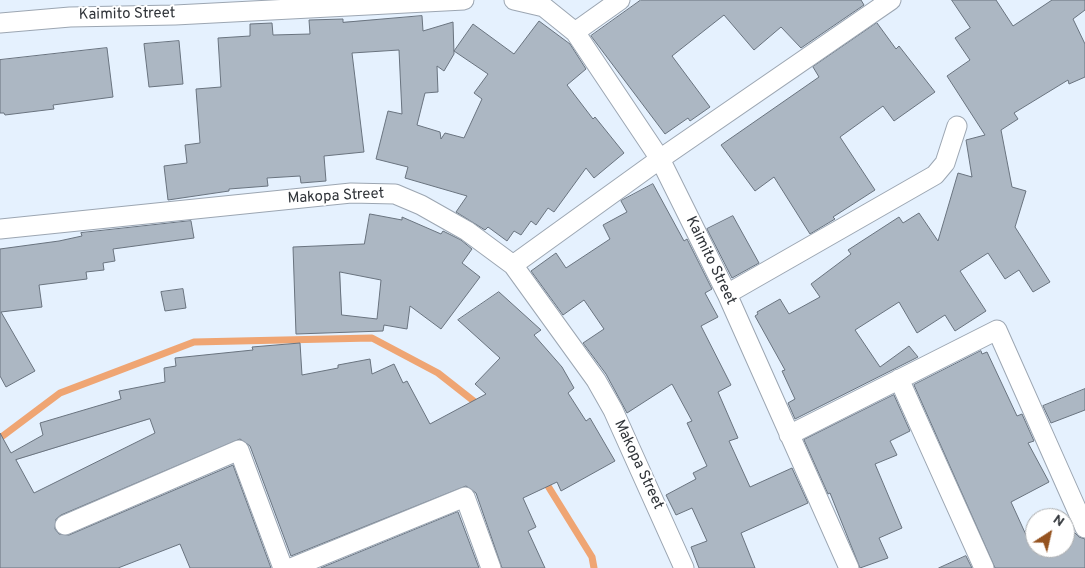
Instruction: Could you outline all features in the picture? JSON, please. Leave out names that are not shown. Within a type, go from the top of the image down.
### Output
[{"type":"street","name":"Kaimito Street","points":[[0,23],[70,16],[175,15],[247,5],[464,0]]},
{"type":"street","name":"Kaimito Street","points":[[514,0],[544,7],[575,32],[660,159],[726,294],[849,568]]},
{"type":"street","points":[[575,32],[620,0]]},
{"type":"street","points":[[513,265],[660,159],[890,0]]},
{"type":"street","points":[[726,294],[935,175],[945,164],[957,126]]},
{"type":"street","name":"Makopa Street","points":[[0,229],[374,192],[395,194],[422,206],[466,231],[513,265],[604,395],[684,568]]},
{"type":"street","points":[[788,435],[997,330],[1085,528]]},
{"type":"street","points":[[899,380],[984,568]]},
{"type":"street","points":[[65,525],[239,450],[283,568]]},
{"type":"street","points":[[291,568],[318,563],[465,497],[491,568]]},
{"type":"building","points":[[641,0],[861,0],[864,5],[801,48],[781,27],[754,50],[724,15],[672,56],[710,107],[690,121],[688,118],[665,134],[591,36]]},
{"type":"building","points":[[952,0],[996,0],[1013,26],[1052,0],[1085,0],[1085,10],[1073,19],[1085,44],[1085,77],[1069,84],[1068,80],[1014,113],[1018,119],[1001,130],[1012,187],[1026,191],[1015,227],[1050,282],[1033,292],[1019,270],[1005,279],[988,253],[960,271],[986,311],[955,331],[945,315],[917,333],[899,302],[855,330],[880,367],[909,346],[918,357],[795,419],[788,403],[795,399],[782,371],[785,370],[755,316],[758,314],[757,312],[780,299],[789,314],[820,297],[811,284],[851,254],[848,250],[899,217],[903,223],[919,213],[938,241],[958,173],[972,177],[966,140],[985,135],[947,76],[970,60],[955,38],[970,28]]},
{"type":"building","points":[[422,16],[423,31],[453,22],[454,54],[444,71],[437,66],[438,92],[425,93],[417,125],[440,132],[441,139],[445,133],[464,138],[482,99],[474,93],[488,74],[454,51],[473,24],[514,54],[539,21],[570,44],[586,69],[567,85],[593,119],[595,117],[624,153],[594,178],[586,168],[554,212],[548,208],[536,225],[531,221],[521,235],[514,231],[507,241],[488,227],[485,230],[456,212],[467,196],[405,178],[408,167],[376,159],[388,111],[402,114],[399,50],[352,53],[364,152],[324,156],[326,181],[301,183],[300,176],[267,178],[268,186],[229,189],[229,191],[168,200],[164,166],[187,163],[185,145],[200,143],[196,89],[221,87],[218,38],[250,36],[250,24],[272,23],[273,35],[310,34],[309,20],[343,19],[343,22]]},
{"type":"building","points":[[877,23],[896,49],[899,46],[935,92],[894,121],[883,106],[840,137],[875,190],[833,217],[835,219],[810,234],[774,177],[755,191],[721,145],[819,77],[813,67]]},
{"type":"building","points":[[179,41],[183,84],[149,87],[144,44]]},
{"type":"building","points":[[107,48],[113,97],[53,105],[54,109],[5,115],[0,113],[0,60]]},
{"type":"building","points":[[653,184],[684,241],[687,239],[712,289],[705,293],[718,317],[701,326],[731,385],[718,392],[738,438],[729,441],[750,487],[792,468],[808,503],[741,533],[755,568],[699,568],[691,547],[707,541],[692,508],[676,515],[666,495],[696,479],[693,473],[707,466],[687,423],[692,421],[672,384],[627,413],[606,374],[583,343],[604,329],[584,300],[563,315],[531,271],[556,253],[566,268],[610,239],[603,225],[627,212],[621,201]]},
{"type":"building","points":[[370,214],[402,220],[402,217],[441,234],[443,231],[461,240],[472,249],[462,263],[480,277],[441,329],[410,306],[407,329],[384,325],[383,331],[296,334],[293,247],[364,244]],"holes":[[[340,272],[381,280],[377,319],[342,315]]]},
{"type":"building","points":[[733,216],[759,263],[732,278],[707,229]]},
{"type":"building","points":[[191,221],[194,238],[113,249],[115,261],[103,263],[104,270],[86,272],[87,279],[39,285],[42,307],[1,312],[35,371],[6,387],[0,376],[0,249],[59,241],[82,236],[81,233]]},
{"type":"building","points":[[183,289],[186,308],[165,311],[161,292]]},
{"type":"building","points":[[499,292],[541,330],[534,335],[562,367],[574,388],[568,393],[586,421],[590,418],[615,461],[561,491],[557,482],[523,498],[536,527],[528,531],[545,568],[502,568],[476,493],[466,486],[291,556],[250,446],[240,439],[61,515],[56,519],[55,529],[59,534],[69,535],[233,465],[271,568],[190,568],[180,544],[118,568],[0,568],[0,433],[11,453],[43,435],[40,423],[121,399],[119,391],[165,382],[164,368],[176,366],[175,358],[253,350],[252,347],[300,343],[302,375],[370,359],[372,374],[394,364],[403,383],[407,381],[430,424],[486,394],[475,384],[500,358],[458,320]],"holes":[[[150,419],[155,433],[34,493],[16,460]]]},
{"type":"building","points":[[981,351],[982,354],[987,352],[1017,416],[1022,414],[1034,441],[1028,443],[1049,482],[1011,502],[1025,533],[1025,558],[1075,558],[1075,533],[1085,539],[1085,568],[995,568],[914,385]]},
{"type":"building","points":[[1085,389],[1085,410],[1051,423],[1043,406]]},
{"type":"building","points":[[894,395],[910,431],[890,441],[897,455],[875,464],[902,528],[879,538],[888,558],[860,568],[830,493],[828,494],[804,440]]},
{"type":"building","points":[[458,512],[479,568],[321,568]]},
{"type":"building","points":[[966,556],[972,568],[939,568]]},
{"type":"waterway","points":[[0,438],[60,393],[194,342],[372,338],[438,373],[480,406]]},
{"type":"waterway","points":[[543,478],[592,557],[594,568]]}]
